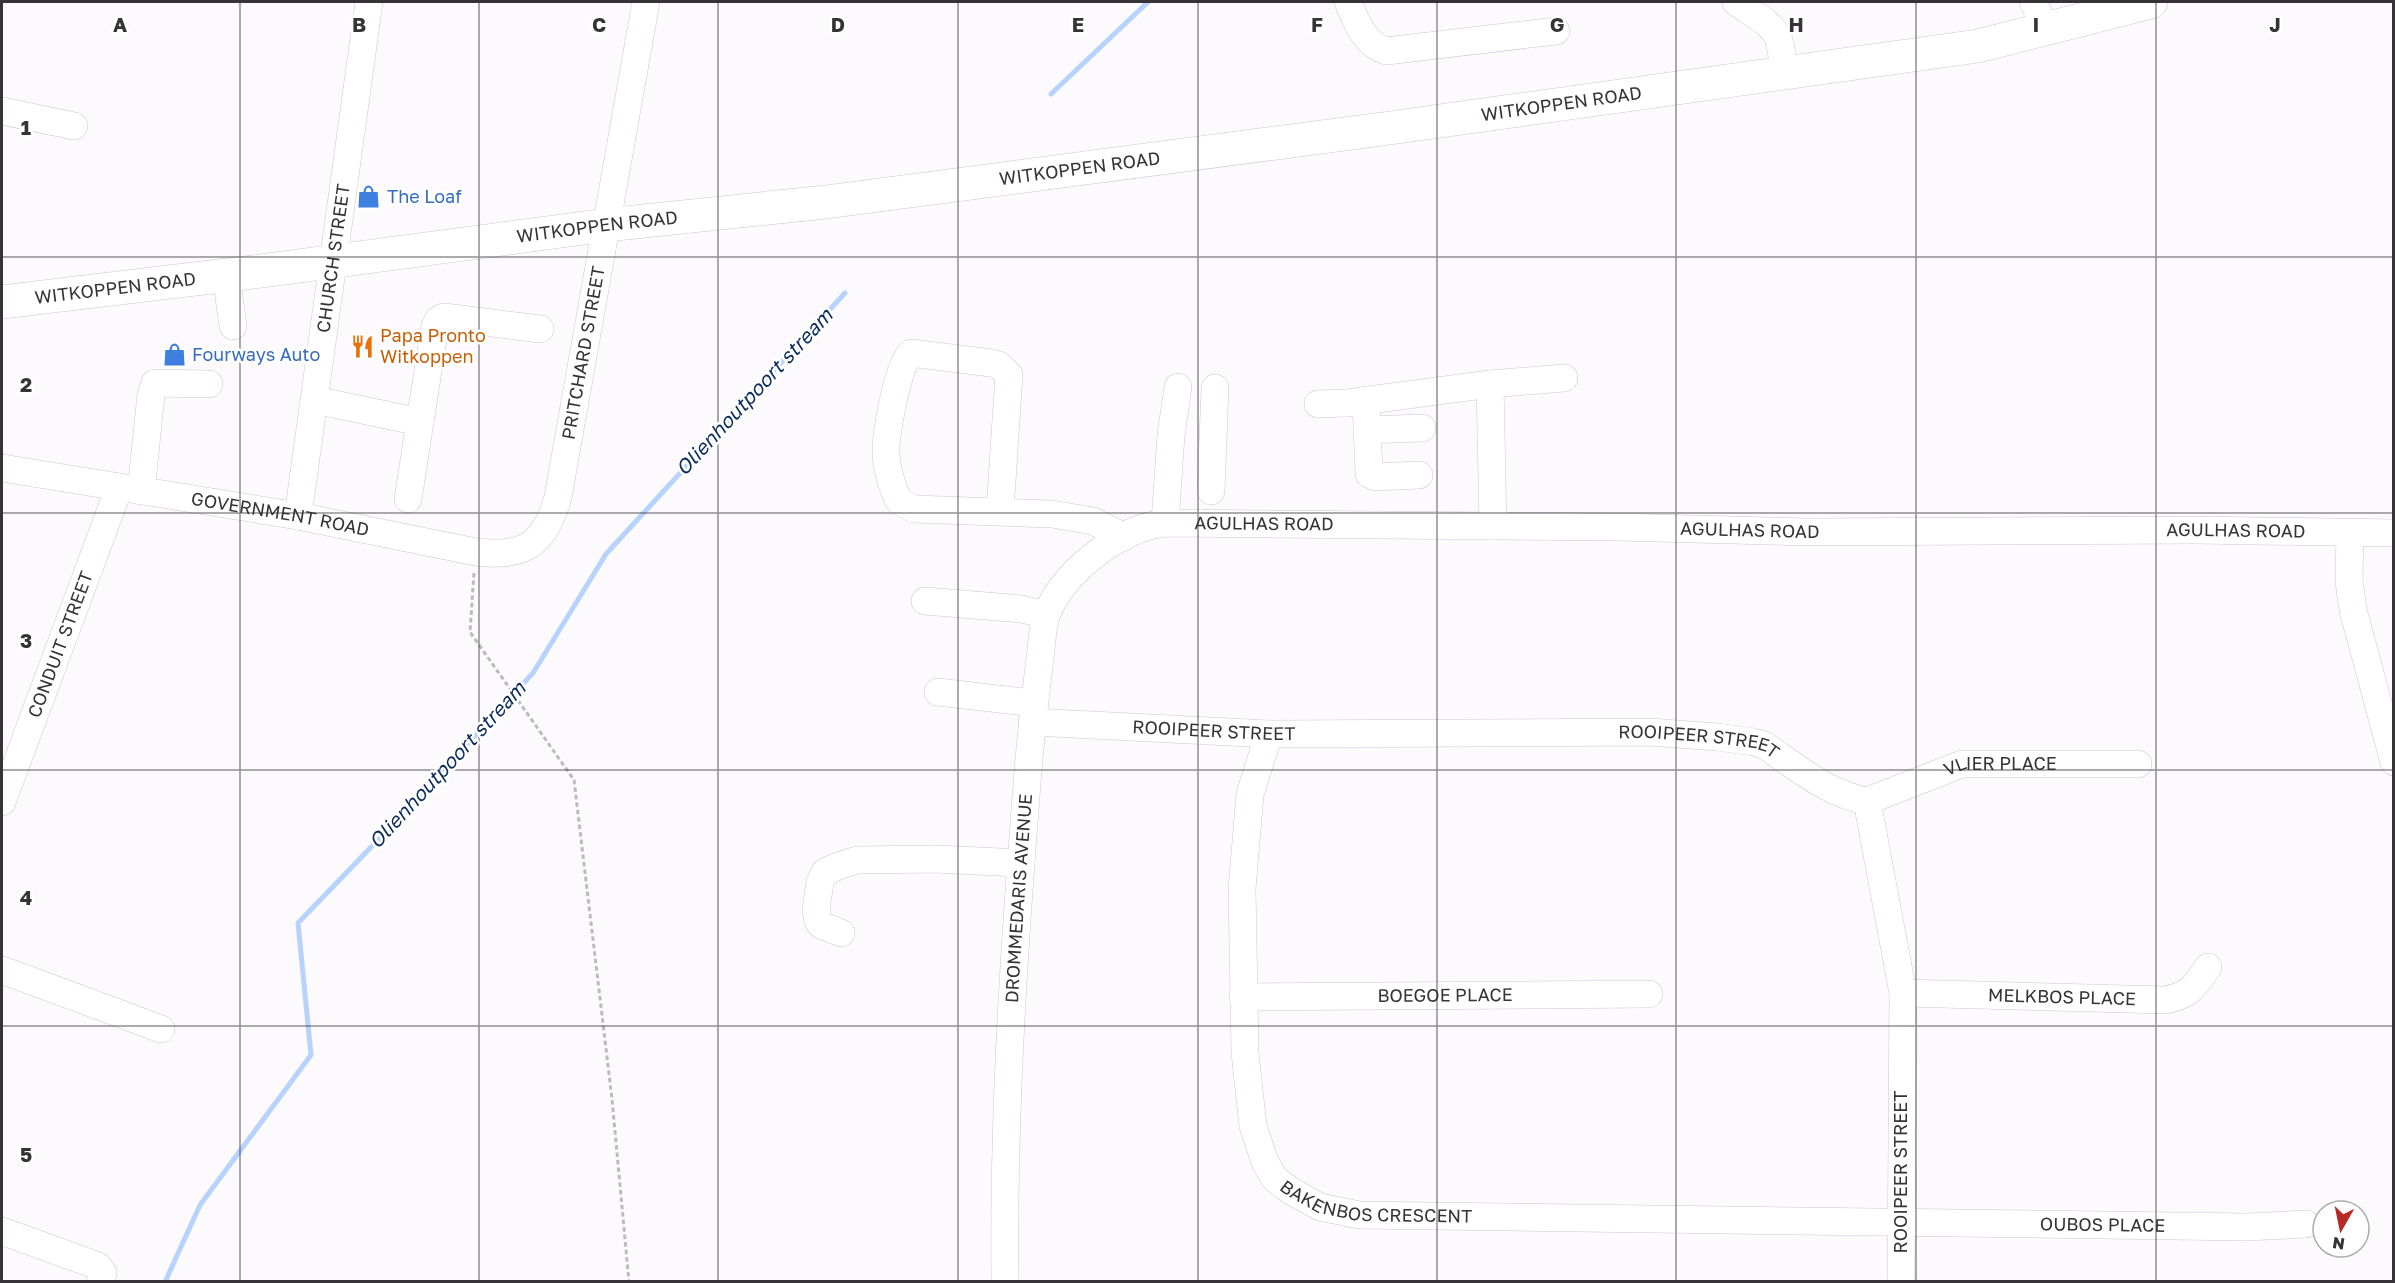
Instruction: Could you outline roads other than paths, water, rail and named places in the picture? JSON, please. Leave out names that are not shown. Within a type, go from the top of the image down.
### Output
[{"type":"main road","name":"WITKOPPEN ROAD","points":[[5,299],[226,275],[606,225],[715,215],[873,196],[1390,129],[1978,46],[2040,15],[2151,2]]},
{"type":"street","name":"CHURCH STREET","points":[[298,516],[369,2]]},
{"type":"street","name":"PRITCHARD STREET","points":[[548,526],[558,497],[646,2]]},
{"type":"street","points":[[1348,2],[1370,42],[1386,51],[1556,31]]},
{"type":"street","points":[[1736,2],[1774,29],[1780,38],[1783,74]]},
{"type":"street","points":[[2,111],[74,126]]},
{"type":"street","points":[[226,275],[233,326]]},
{"type":"street","points":[[408,499],[435,326],[438,320],[444,317],[540,329]]},
{"type":"street","points":[[1000,511],[1009,375],[999,365],[991,363],[911,353],[905,358],[899,374],[886,453],[899,501],[914,509],[1052,514],[1092,521],[1117,541]]},
{"type":"street","points":[[1318,404],[1490,384],[1564,378]]},
{"type":"street","name":"CONDUIT STREET","points":[[2,802],[130,489],[154,383],[209,384]]},
{"type":"street","points":[[1490,384],[1492,466],[1501,473],[1504,480],[1499,526]]},
{"type":"street","points":[[1165,523],[1171,435],[1178,387]]},
{"type":"street","points":[[1211,491],[1215,388]]},
{"type":"street","points":[[315,400],[420,422]]},
{"type":"street","points":[[1366,400],[1368,469],[1372,476],[1419,475]]},
{"type":"street","points":[[1367,430],[1422,428]]},
{"type":"street","points":[[1171,435],[1214,436]]},
{"type":"street","name":"GOVERNMENT ROAD","points":[[2,468],[298,516],[476,552],[499,554],[527,548],[542,535],[548,526]]},
{"type":"street","name":"AGULHAS ROAD","points":[[1117,541],[1136,531],[1165,523],[1808,532],[2197,530],[2394,533]]},
{"type":"street","points":[[2350,533],[2349,581],[2353,610],[2394,762]]},
{"type":"street","name":"DROMMEDARIS AVENUE","points":[[1005,1281],[1010,1034],[1032,712],[1046,615],[1074,574],[1092,555],[1117,541]]},
{"type":"street","points":[[925,601],[1022,609],[1046,615]]},
{"type":"street","name":"ROOIPEER STREET","points":[[938,692],[1032,712],[1269,734],[1650,732],[1754,741],[1764,745],[1822,783],[1847,796],[1867,801],[1902,993],[1901,1281]]},
{"type":"street","name":"BAKENBOS CRESCENT","points":[[1269,734],[1250,794],[1242,889],[1245,1061],[1252,1126],[1275,1179],[1320,1207],[1359,1215],[1900,1222]]},
{"type":"street","name":"VLIER PLACE","points":[[1867,801],[1962,764],[2138,764]]},
{"type":"street","points":[[841,933],[821,925],[816,909],[820,882],[825,872],[838,866],[857,860],[935,859],[1021,863]]},
{"type":"street","name":"MELKBOS PLACE","points":[[1902,993],[2165,1000],[2180,997],[2191,991],[2208,967]]},
{"type":"street","points":[[2,970],[161,1029]]},
{"type":"street","name":"BOEGOE PLACE","points":[[1244,998],[1649,994]]},
{"type":"street","name":"OUBOS PLACE","points":[[1900,1222],[2247,1227],[2306,1224]]},
{"type":"street","points":[[2,1231],[98,1266],[103,1273],[100,1281]]},
{"type":"waterway","name":"Olienhoutpoort stream","points":[[1051,94],[1148,2]]},
{"type":"waterway","name":"Olienhoutpoort stream","points":[[165,1282],[200,1205],[311,1055],[298,923],[402,815],[533,673],[606,554],[845,293]]},
{"type":"place","name":"The Loaf","points":[[369,197]]},
{"type":"place","name":"Papa Pronto Witkoppen","points":[[362,346]]},
{"type":"place","name":"Fourways Auto","points":[[174,355]]}]
